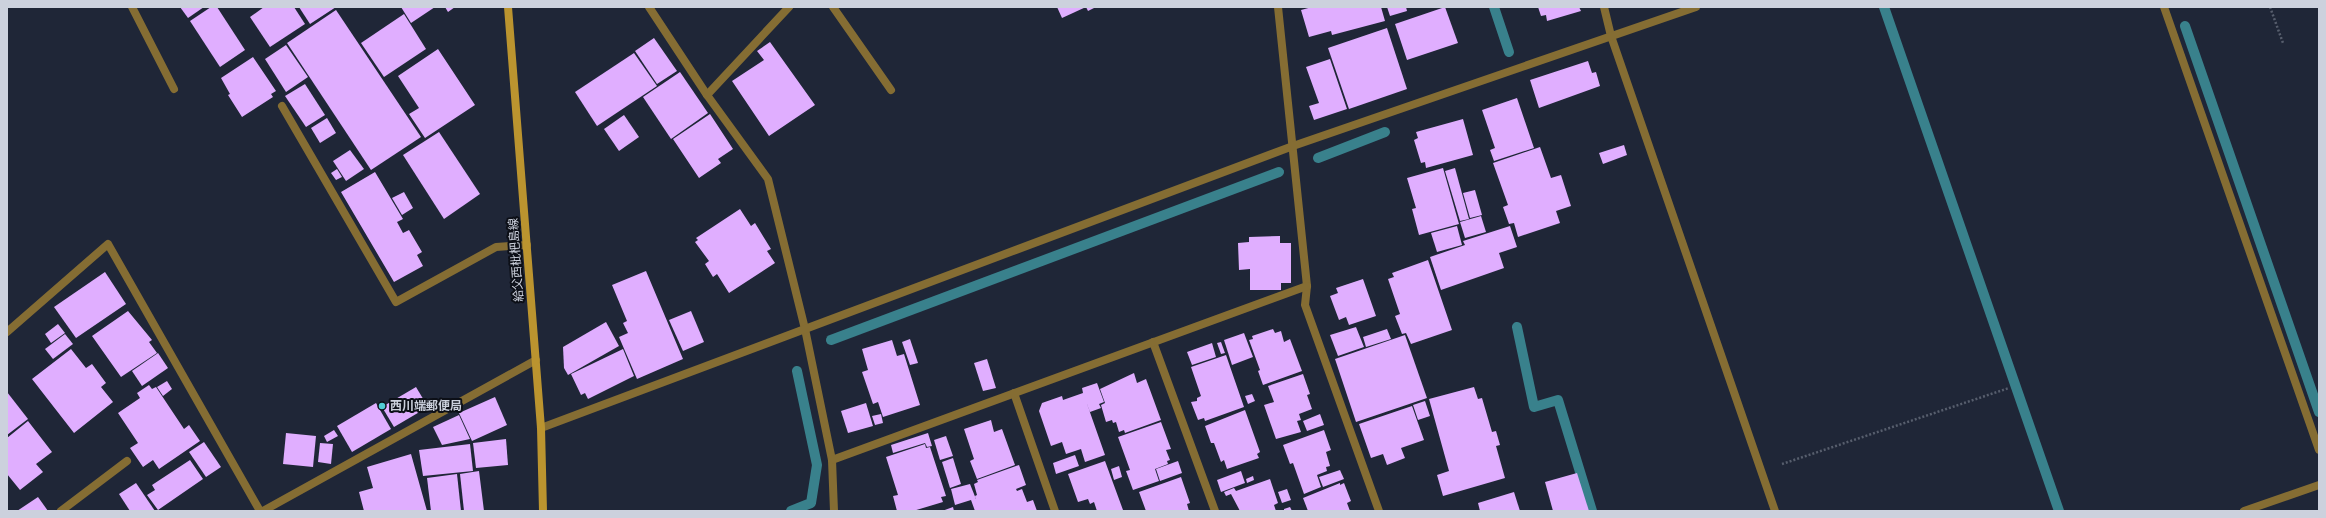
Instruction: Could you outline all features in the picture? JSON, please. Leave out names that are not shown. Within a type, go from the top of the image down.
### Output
[{"type":"main road","name":"給父西枇杷島線","points":[[508,7],[541,428],[543,511]]},
{"type":"street","points":[[132,7],[174,89]]},
{"type":"street","points":[[649,7],[707,94],[768,179],[804,329],[832,460],[834,511]]},
{"type":"street","points":[[707,94],[789,7]]},
{"type":"street","points":[[833,7],[890,90]]},
{"type":"street","points":[[1278,7],[1307,286],[1305,305],[1379,511]]},
{"type":"street","points":[[1604,7],[1611,36],[1775,511]]},
{"type":"street","points":[[541,428],[1293,146],[1696,7]]},
{"type":"street","points":[[2164,7],[2319,450]]},
{"type":"street","points":[[282,106],[396,302],[496,247],[527,245]]},
{"type":"street","points":[[7,332],[108,244],[260,511]]},
{"type":"street","points":[[832,460],[1307,286]]},
{"type":"street","points":[[1153,342],[1215,511]]},
{"type":"street","points":[[263,511],[536,360]]},
{"type":"street","points":[[1014,393],[1055,511]]},
{"type":"street","points":[[62,511],[127,461]]},
{"type":"street","points":[[2244,511],[2319,485]]},
{"type":"path","points":[[2270,7],[2283,43]]},
{"type":"path","points":[[1761,470],[2009,388]]},
{"type":"building","points":[[180,7],[204,7],[188,18]]},
{"type":"building","points":[[211,7],[217,7],[245,50],[220,67],[190,21]]},
{"type":"building","points":[[264,7],[294,7],[305,24],[270,47],[250,17]]},
{"type":"building","points":[[299,7],[336,7],[310,24]]},
{"type":"building","points":[[401,7],[435,7],[411,23]]},
{"type":"building","points":[[445,7],[455,7],[448,12]]},
{"type":"building","points":[[1057,7],[1086,7],[1062,18]]},
{"type":"building","points":[[1086,7],[1096,7],[1088,11]]},
{"type":"building","points":[[1312,7],[1381,7],[1385,21],[1332,35],[1331,31],[1309,37],[1301,10]]},
{"type":"building","points":[[1387,7],[1406,7],[1407,11],[1390,16]]},
{"type":"building","points":[[1445,7],[1458,43],[1407,60],[1395,24]]},
{"type":"building","points":[[1538,7],[1579,7],[1581,11],[1547,21],[1546,15],[1541,16]]},
{"type":"building","points":[[336,10],[421,137],[371,170],[287,43]]},
{"type":"building","points":[[404,14],[426,49],[384,77],[361,43]]},
{"type":"building","points":[[1387,28],[1407,89],[1349,109],[1328,48]]},
{"type":"building","points":[[654,38],[677,71],[657,84],[635,51]]},
{"type":"building","points":[[770,42],[815,105],[769,136],[732,81],[764,60],[757,51]]},
{"type":"building","points":[[286,45],[308,77],[286,92],[265,59]]},
{"type":"building","points":[[438,49],[475,105],[425,138],[409,114],[419,108],[398,76]]},
{"type":"building","points":[[634,53],[657,86],[597,126],[575,92]]},
{"type":"building","points":[[253,57],[276,91],[271,94],[273,97],[242,117],[228,95],[230,94],[221,78]]},
{"type":"building","points":[[1330,59],[1347,109],[1314,120],[1309,106],[1319,103],[1306,67]]},
{"type":"building","points":[[1588,61],[1592,73],[1596,72],[1600,86],[1539,108],[1530,80]]},
{"type":"building","points":[[680,72],[708,113],[671,139],[643,97]]},
{"type":"building","points":[[305,84],[325,115],[306,127],[285,96]]},
{"type":"building","points":[[1517,98],[1534,148],[1494,161],[1490,150],[1495,148],[1482,110]]},
{"type":"building","points":[[710,114],[733,149],[718,159],[721,163],[699,178],[673,139]]},
{"type":"building","points":[[624,115],[639,137],[619,151],[604,129]]},
{"type":"building","points":[[327,118],[336,133],[320,143],[311,128]]},
{"type":"building","points":[[1463,119],[1473,155],[1426,168],[1425,162],[1421,163],[1414,140],[1418,138],[1416,132]]},
{"type":"building","points":[[439,132],[480,194],[444,219],[403,155]]},
{"type":"building","points":[[1624,145],[1627,155],[1603,164],[1599,153]]},
{"type":"building","points":[[1540,147],[1551,178],[1561,175],[1571,206],[1556,211],[1560,223],[1518,237],[1514,223],[1509,224],[1503,207],[1508,205],[1493,163]]},
{"type":"building","points":[[350,150],[364,169],[346,181],[333,161]]},
{"type":"building","points":[[1443,168],[1459,224],[1419,235],[1412,209],[1416,208],[1407,178]]},
{"type":"building","points":[[1455,168],[1469,219],[1460,221],[1445,171]]},
{"type":"building","points":[[337,169],[342,177],[336,180],[331,173]]},
{"type":"building","points":[[375,172],[403,219],[397,222],[403,233],[409,230],[422,252],[417,255],[423,266],[394,282],[341,192]]},
{"type":"building","points":[[1475,190],[1482,215],[1470,218],[1463,193]]},
{"type":"building","points":[[404,192],[413,208],[402,215],[392,198]]},
{"type":"building","points":[[740,209],[751,226],[755,223],[771,249],[767,251],[775,263],[729,293],[717,274],[713,277],[705,264],[709,261],[695,242],[698,240],[696,238]]},
{"type":"building","points":[[1481,216],[1486,232],[1465,238],[1460,222]]},
{"type":"building","points":[[1457,226],[1462,245],[1437,252],[1431,233]]},
{"type":"building","points":[[1510,226],[1517,247],[1499,253],[1504,268],[1441,290],[1430,257],[1465,245],[1463,241]]},
{"type":"building","points":[[1280,236],[1280,243],[1291,243],[1291,283],[1281,283],[1281,290],[1250,290],[1250,269],[1239,270],[1238,243],[1249,242],[1249,237]]},
{"type":"building","points":[[1428,260],[1452,330],[1411,344],[1406,333],[1402,334],[1395,316],[1400,314],[1388,279],[1394,277],[1392,273]]},
{"type":"building","points":[[646,271],[683,359],[637,379],[619,337],[628,333],[623,323],[627,321],[612,285]]},
{"type":"building","points":[[105,272],[126,304],[76,338],[54,307]]},
{"type":"building","points":[[1363,279],[1376,316],[1349,325],[1346,317],[1339,320],[1330,296],[1338,293],[1336,288]]},
{"type":"building","points":[[128,311],[152,340],[149,342],[157,353],[121,377],[92,336]]},
{"type":"building","points":[[691,311],[704,342],[683,351],[669,320]]},
{"type":"building","points":[[606,322],[619,346],[568,375],[564,368],[563,347]]},
{"type":"building","points":[[58,324],[65,333],[51,343],[45,334]]},
{"type":"building","points":[[1356,327],[1364,347],[1338,356],[1330,335]]},
{"type":"building","points":[[1273,329],[1275,333],[1281,331],[1284,342],[1290,339],[1302,371],[1263,385],[1258,371],[1260,370],[1249,340],[1253,339],[1252,336]]},
{"type":"building","points":[[1387,329],[1391,339],[1366,347],[1363,337]]},
{"type":"building","points":[[1244,333],[1253,357],[1232,365],[1224,340]]},
{"type":"building","points":[[65,334],[73,344],[53,359],[45,349]]},
{"type":"building","points":[[1405,335],[1427,398],[1356,422],[1335,359]]},
{"type":"building","points":[[910,339],[918,363],[910,365],[902,342]]},
{"type":"building","points":[[892,340],[897,356],[904,354],[920,405],[883,417],[878,402],[873,404],[862,372],[868,370],[862,349]]},
{"type":"building","points":[[1221,342],[1225,353],[1221,354],[1217,343]]},
{"type":"building","points":[[1212,343],[1216,357],[1192,365],[1187,352]]},
{"type":"building","points":[[71,349],[86,368],[92,364],[106,383],[101,387],[113,402],[74,433],[32,379]]},
{"type":"building","points":[[623,349],[634,376],[588,399],[585,393],[581,395],[571,374]]},
{"type":"building","points":[[158,353],[168,368],[142,386],[132,371]]},
{"type":"building","points":[[1226,355],[1244,407],[1205,421],[1204,418],[1198,420],[1191,402],[1197,401],[1197,398],[1201,396],[1191,367]]},
{"type":"building","points":[[987,359],[996,388],[983,391],[974,363]]},
{"type":"building","points":[[1134,373],[1137,383],[1146,379],[1161,420],[1125,433],[1124,430],[1119,432],[1116,422],[1113,423],[1112,420],[1106,422],[1101,405],[1105,403],[1100,389]]},
{"type":"building","points":[[1303,374],[1310,394],[1307,395],[1312,409],[1299,414],[1301,420],[1297,421],[1301,432],[1276,439],[1264,405],[1274,402],[1268,386]]},
{"type":"building","points":[[167,381],[172,389],[163,396],[157,387]]},
{"type":"building","points":[[1097,383],[1104,402],[1099,404],[1101,408],[1090,412],[1086,401],[1105,455],[1085,462],[1081,449],[1066,454],[1062,442],[1051,446],[1039,411],[1042,403],[1062,396],[1063,400],[1083,393],[1082,388]]},
{"type":"building","points":[[149,385],[152,389],[156,387],[184,429],[189,425],[200,441],[159,469],[153,460],[143,467],[130,448],[138,443],[118,413],[140,398],[137,393]]},
{"type":"building","points":[[416,387],[428,407],[394,427],[382,407]]},
{"type":"building","points":[[1474,387],[1478,399],[1482,398],[1492,432],[1496,431],[1500,445],[1496,446],[1505,478],[1443,496],[1437,475],[1449,471],[1429,399]]},
{"type":"building","points":[[7,392],[28,419],[7,435]]},
{"type":"building","points":[[1252,394],[1255,401],[1248,404],[1245,396]]},
{"type":"building","points":[[495,397],[507,425],[472,441],[459,413]]},
{"type":"building","points":[[1425,401],[1430,416],[1418,420],[1413,405]]},
{"type":"building","points":[[376,403],[391,429],[352,452],[337,426]]},
{"type":"building","points":[[866,403],[873,426],[848,433],[841,411]]},
{"type":"building","points":[[1412,406],[1424,440],[1401,448],[1405,458],[1387,465],[1383,454],[1371,458],[1359,424]]},
{"type":"building","points":[[1245,410],[1260,452],[1257,454],[1259,458],[1227,469],[1224,460],[1221,462],[1214,443],[1211,443],[1205,426]]},
{"type":"building","points":[[881,414],[883,423],[875,425],[872,416]]},
{"type":"building","points":[[1320,414],[1324,425],[1307,431],[1303,421]]},
{"type":"building","points":[[459,415],[470,439],[442,445],[433,427]]},
{"type":"building","points":[[991,420],[994,432],[1002,429],[1015,465],[977,479],[970,461],[974,459],[964,429]]},
{"type":"building","points":[[28,421],[52,452],[36,464],[43,472],[20,490],[7,474],[7,438]]},
{"type":"building","points":[[1161,422],[1171,449],[1166,450],[1170,460],[1167,461],[1168,464],[1155,469],[1159,481],[1133,490],[1126,471],[1130,470],[1118,437]]},
{"type":"building","points":[[334,430],[338,436],[327,442],[324,436]]},
{"type":"building","points":[[1324,430],[1331,450],[1326,452],[1330,466],[1326,467],[1327,471],[1317,475],[1321,487],[1304,494],[1293,463],[1290,464],[1283,445]]},
{"type":"building","points":[[286,433],[316,436],[313,467],[283,464]]},
{"type":"building","points":[[928,433],[932,446],[927,447],[925,443],[893,453],[891,445]]},
{"type":"building","points":[[946,436],[953,456],[940,460],[934,440]]},
{"type":"building","points":[[506,439],[508,465],[476,468],[473,443]]},
{"type":"building","points":[[204,442],[221,467],[206,477],[189,452]]},
{"type":"building","points":[[320,443],[333,444],[331,464],[318,462]]},
{"type":"building","points":[[470,444],[473,471],[423,476],[419,450]]},
{"type":"building","points":[[925,444],[926,448],[930,447],[946,496],[941,497],[943,502],[913,511],[897,511],[893,496],[898,495],[886,457]]},
{"type":"building","points":[[411,454],[427,511],[364,511],[359,492],[373,488],[367,467]]},
{"type":"building","points":[[1075,455],[1079,466],[1056,474],[1053,463]]},
{"type":"building","points":[[953,458],[961,484],[950,488],[942,462]]},
{"type":"building","points":[[190,460],[203,479],[158,510],[147,495],[155,490],[152,485]]},
{"type":"building","points":[[1105,461],[1123,510],[1120,511],[1097,511],[1094,502],[1090,504],[1088,499],[1078,502],[1068,474]]},
{"type":"building","points":[[1178,461],[1182,473],[1160,481],[1156,469]]},
{"type":"building","points":[[1019,465],[1026,485],[1016,489],[1017,491],[1022,489],[1027,502],[1033,500],[1037,511],[975,511],[971,500],[955,505],[951,489],[970,484],[976,499],[975,496],[977,495],[974,484],[978,482],[977,480]]},
{"type":"building","points":[[1119,466],[1122,477],[1114,480],[1111,469]]},
{"type":"building","points":[[1340,470],[1344,479],[1323,487],[1319,477]]},
{"type":"building","points":[[479,471],[484,511],[464,511],[460,474]]},
{"type":"building","points":[[1241,471],[1245,483],[1221,492],[1217,480]]},
{"type":"building","points":[[1577,473],[1589,511],[1553,511],[1545,482]]},
{"type":"building","points":[[457,474],[461,511],[431,511],[427,478]]},
{"type":"building","points":[[1253,476],[1254,480],[1247,483],[1246,479]]},
{"type":"building","points":[[1181,477],[1190,503],[1187,504],[1189,511],[1146,511],[1139,492]]},
{"type":"building","points":[[1270,479],[1278,503],[1274,505],[1276,511],[1240,511],[1231,494],[1226,496],[1224,492],[1234,488],[1236,491]]},
{"type":"building","points":[[136,483],[155,511],[130,511],[119,494]]},
{"type":"building","points":[[1340,483],[1340,485],[1344,483],[1351,501],[1347,503],[1350,511],[1308,511],[1303,498]]},
{"type":"building","points":[[1287,489],[1291,500],[1282,503],[1278,492]]},
{"type":"building","points":[[1514,492],[1520,511],[1480,511],[1478,503]]},
{"type":"building","points":[[38,497],[48,511],[17,511]]},
{"type":"building","points":[[953,507],[954,511],[942,511]]},
{"type":"building","points":[[1290,507],[1292,511],[1284,511],[1284,509]]},
{"type":"waterway","points":[[1494,7],[1509,52]]},
{"type":"waterway","points":[[1884,7],[2059,511]]},
{"type":"waterway","points":[[2185,26],[2319,412]]},
{"type":"waterway","points":[[1318,158],[1385,132]]},
{"type":"waterway","points":[[831,340],[1279,172]]},
{"type":"waterway","points":[[1517,327],[1534,407],[1558,400],[1592,511]]},
{"type":"waterway","points":[[791,511],[811,503],[817,465],[797,371]]},
{"type":"place","name":"西川端郵便局","points":[[382,406]]}]
